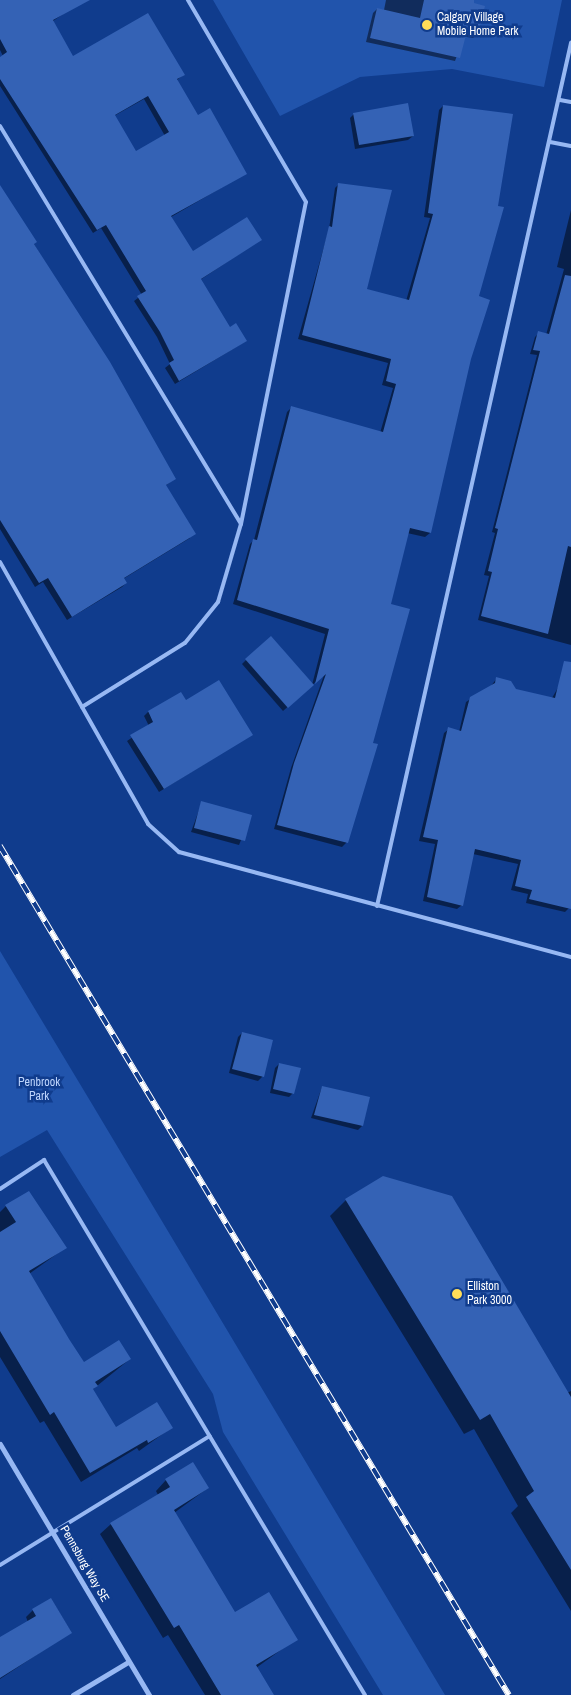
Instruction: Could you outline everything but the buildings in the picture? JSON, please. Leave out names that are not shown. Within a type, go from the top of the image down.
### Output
[{"type":"street","name":"Pennsburg Way SE","points":[[0,1444],[149,1695]]},
{"type":"street","points":[[73,1695],[128,1662]]},
{"type":"lane","points":[[82,707],[185,643],[218,602],[240,524],[306,202],[188,0]]},
{"type":"lane","points":[[378,906],[560,100],[571,43]]},
{"type":"lane","points":[[560,100],[571,102]]},
{"type":"lane","points":[[0,126],[240,524]]},
{"type":"lane","points":[[550,142],[571,146]]},
{"type":"lane","points":[[0,562],[148,824],[179,852],[571,957]]},
{"type":"lane","points":[[0,1189],[44,1160],[365,1695]]},
{"type":"lane","points":[[0,1565],[210,1436]]},
{"type":"green space","points":[[213,0],[562,0],[544,87],[452,69],[360,77],[280,116]]},
{"type":"green space","name":"Penbrook Park","points":[[0,951],[445,1695],[383,1695],[223,1432],[213,1394],[47,1130],[0,1157]]},
{"type":"railway","points":[[0,846],[509,1695]]},
{"type":"place","name":"Calgary Village Mobile Home Park","points":[[427,25]]},
{"type":"place","name":"Elliston Park 3000","points":[[457,1294]]}]
